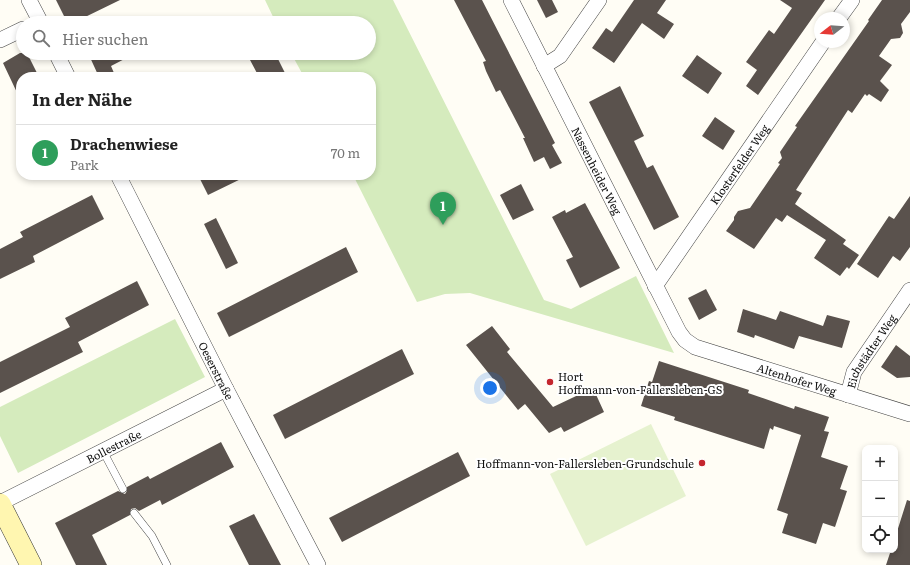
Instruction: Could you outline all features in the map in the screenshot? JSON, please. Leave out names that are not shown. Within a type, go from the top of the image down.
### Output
[{"type":"main road","points":[[0,503],[31,565]]},
{"type":"street","points":[[29,0],[36,16]]},
{"type":"street","name":"Nassenheider Weg","points":[[510,0],[655,286],[685,340]]},
{"type":"street","points":[[544,66],[560,56],[599,0]]},
{"type":"street","points":[[844,12],[852,0]]},
{"type":"street","points":[[0,40],[16,32]]},
{"type":"street","name":"Klosterfelder Weg","points":[[655,286],[819,48]]},
{"type":"street","points":[[60,60],[66,72]]},
{"type":"street","name":"Oeserstraße","points":[[121,180],[226,389],[318,565]]},
{"type":"street","name":"Eichstädter Weg","points":[[848,395],[854,372],[910,290]]},
{"type":"street","name":"Altenhofer Weg","points":[[685,340],[695,347],[910,414]]},
{"type":"street","name":"Bollestraße","points":[[0,503],[226,389]]},
{"type":"lane","points":[[103,451],[122,489]]},
{"type":"lane","points":[[134,513],[152,536],[167,565]]},
{"type":"green space","points":[[265,0],[393,0],[544,300],[571,309],[636,276],[674,353],[470,293],[445,294],[417,302],[356,180],[376,180],[376,72],[301,72],[295,60],[376,60],[376,16],[273,16]]},
{"type":"green space","points":[[175,319],[205,377],[18,473],[0,436],[0,407]]},
{"type":"green space","points":[[651,424],[686,496],[586,546],[550,474]]},
{"type":"building","points":[[56,0],[120,0],[87,16],[64,16]]},
{"type":"building","points":[[454,0],[482,0],[555,143],[552,145],[562,163],[550,169],[544,157],[534,162],[523,138],[525,138],[500,90],[496,92],[483,62],[486,61]]},
{"type":"building","points":[[537,0],[552,0],[558,12],[546,18]]},
{"type":"building","points":[[634,0],[666,0],[657,13],[674,24],[664,39],[642,23],[614,63],[592,48],[606,28],[612,32]]},
{"type":"building","points":[[780,0],[825,0],[817,12],[814,12],[814,16],[758,95],[746,86],[757,70],[746,62],[769,30],[774,34],[792,8]]},
{"type":"building","points":[[882,0],[910,0],[910,12],[901,24],[903,33],[900,38],[891,39],[879,56],[892,65],[880,81],[889,90],[881,102],[869,94],[867,96],[865,94],[852,113],[848,110],[796,190],[802,193],[795,204],[846,240],[843,244],[859,255],[849,269],[847,267],[840,276],[814,258],[826,240],[787,215],[782,222],[776,218],[754,249],[726,231],[734,220],[734,217],[738,211],[750,208],[780,164],[778,163],[782,158],[780,152],[797,127],[795,126],[869,21],[868,20]]},
{"type":"building","points":[[16,55],[16,60],[30,60],[36,72],[16,72],[16,90],[3,63]]},
{"type":"building","points":[[697,55],[722,73],[708,94],[682,76]]},
{"type":"building","points":[[91,60],[123,60],[111,66],[114,72],[97,72]]},
{"type":"building","points":[[250,60],[278,60],[284,72],[256,72]]},
{"type":"building","points":[[620,86],[644,136],[634,141],[647,168],[653,165],[679,217],[654,230],[589,102]]},
{"type":"building","points":[[715,117],[735,131],[723,150],[702,136]]},
{"type":"building","points":[[200,180],[239,180],[208,195]]},
{"type":"building","points":[[521,184],[534,210],[513,220],[500,195]]},
{"type":"building","points":[[92,195],[104,219],[33,256],[35,262],[0,279],[0,249],[23,237],[20,232]]},
{"type":"building","points":[[910,196],[910,247],[900,261],[893,256],[878,278],[857,264],[889,216],[894,219]]},
{"type":"building","points":[[585,203],[620,268],[580,288],[566,260],[573,257],[552,217],[565,210],[566,213]]},
{"type":"building","points":[[216,218],[238,263],[226,269],[204,224]]},
{"type":"building","points":[[346,247],[358,272],[229,337],[217,313]]},
{"type":"building","points":[[137,281],[149,305],[78,342],[83,352],[0,393],[0,362],[70,327],[65,318]]},
{"type":"building","points":[[706,289],[717,310],[699,320],[688,298]]},
{"type":"building","points":[[743,309],[776,320],[780,311],[823,326],[827,315],[850,321],[842,348],[799,336],[794,349],[755,335],[754,338],[737,332]]},
{"type":"building","points":[[492,326],[510,349],[507,352],[553,407],[593,388],[604,412],[564,432],[561,427],[549,433],[525,404],[518,410],[466,345]]},
{"type":"building","points":[[896,345],[910,356],[910,377],[897,378],[881,367]]},
{"type":"building","points":[[402,349],[414,374],[285,439],[273,415]]},
{"type":"building","points":[[659,361],[749,390],[748,393],[794,409],[795,406],[829,417],[824,431],[829,432],[821,457],[848,466],[840,489],[847,491],[835,527],[823,523],[816,544],[782,533],[788,514],[777,510],[801,435],[774,426],[773,430],[770,428],[764,449],[674,420],[675,417],[641,406],[649,381],[652,382]]},
{"type":"building","points":[[221,442],[234,467],[162,505],[160,500],[139,511],[135,508],[131,509],[130,515],[92,535],[107,565],[76,565],[55,523],[118,491],[125,494],[127,487],[148,476],[150,479]]},
{"type":"building","points":[[458,452],[470,476],[342,542],[329,518]]},
{"type":"building","points":[[907,500],[910,501],[910,565],[886,565],[890,553],[898,553],[898,528]]},
{"type":"building","points":[[254,514],[281,565],[249,565],[229,526]]},
{"type":"place","name":"Drachenwiese","points":[[443,225]]},
{"type":"place","name":"Hort Hoffmann-von-Fallersleben-GS","points":[[550,382]]},
{"type":"place","name":"Hoffmann-von-Fallersleben-Grundschule","points":[[702,463]]}]
